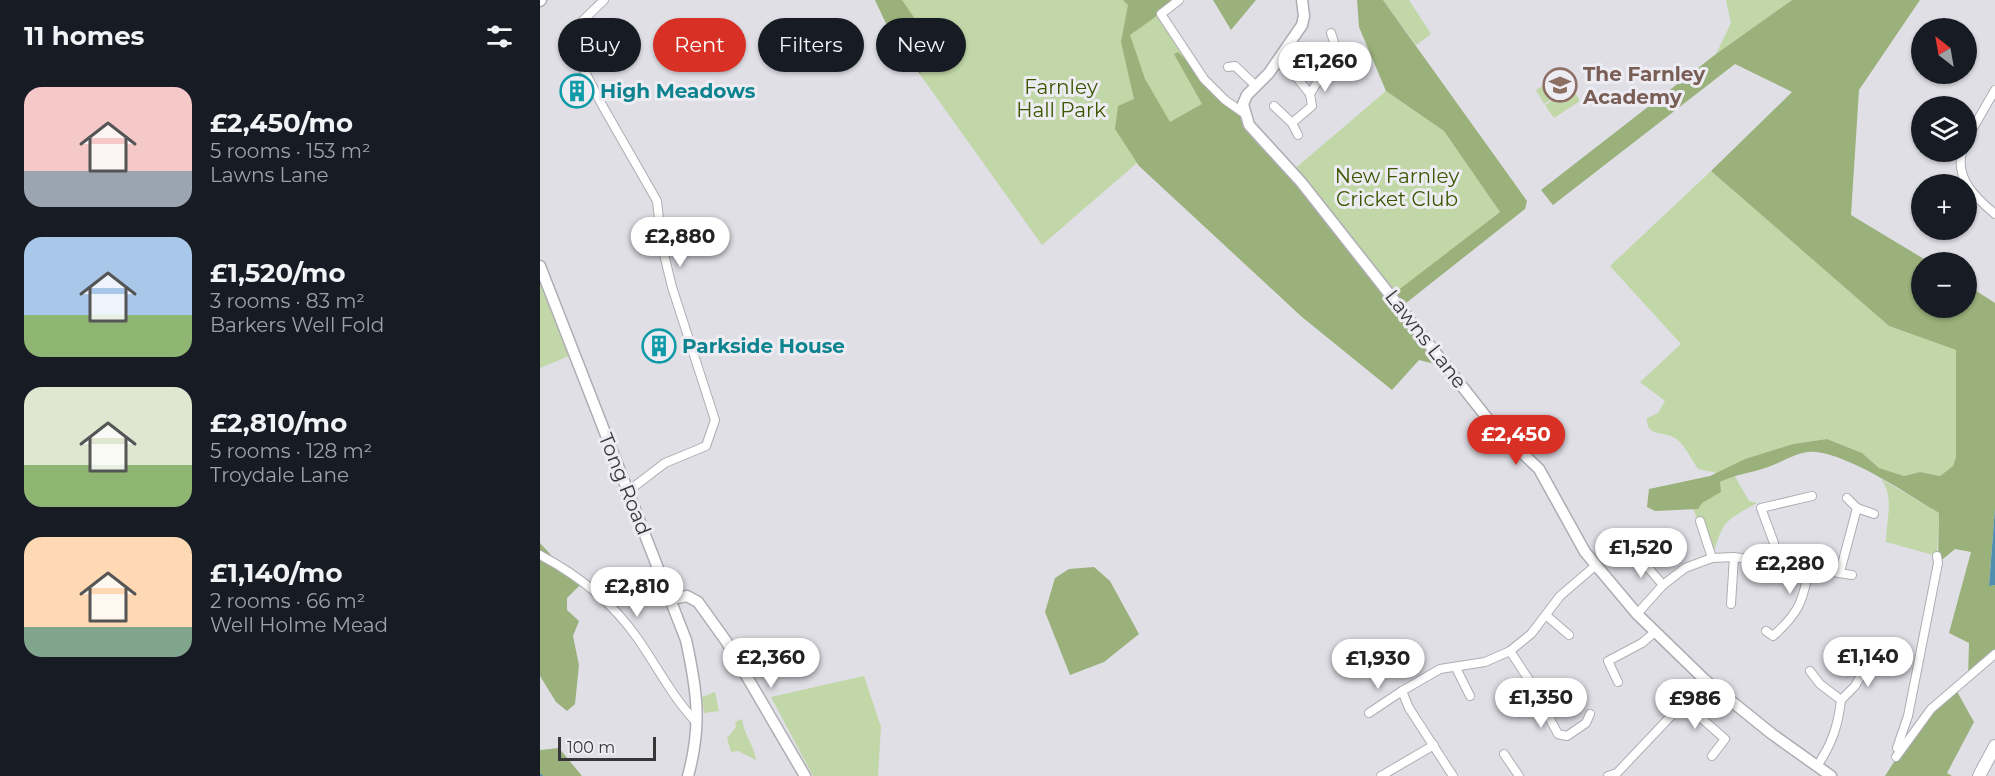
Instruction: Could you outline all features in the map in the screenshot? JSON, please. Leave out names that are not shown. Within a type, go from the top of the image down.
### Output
[{"type":"main road","points":[[1979,776],[1995,746]]},
{"type":"street","points":[[604,0],[575,28],[572,37],[577,56],[657,201],[662,246],[672,287],[715,420],[706,446],[665,463],[627,492]]},
{"type":"street","name":"Lawns Lane","points":[[1179,0],[1161,14],[1204,79],[1225,100],[1245,114],[1257,134],[1301,182],[1476,404],[1539,469],[1595,566],[1637,614],[1705,680],[1822,772]]},
{"type":"street","points":[[1245,114],[1243,105],[1255,85],[1277,62],[1302,25],[1304,16],[1302,0]]},
{"type":"street","points":[[1310,94],[1318,81],[1338,62],[1339,57],[1331,33]]},
{"type":"street","points":[[1239,57],[1231,66],[1255,85]]},
{"type":"street","points":[[1277,62],[1294,74],[1310,94],[1312,106],[1292,123]]},
{"type":"street","points":[[1977,121],[1995,90]]},
{"type":"street","points":[[1274,106],[1292,123],[1298,135]]},
{"type":"street","points":[[1962,162],[1966,184],[1973,195],[1995,214]]},
{"type":"street","name":"Tong Road","points":[[540,266],[627,492],[672,599],[686,640],[698,693],[696,743],[688,776]]},
{"type":"street","points":[[1772,564],[1774,543],[1761,508],[1812,496]]},
{"type":"street","points":[[1847,498],[1857,507],[1874,514]]},
{"type":"street","points":[[1840,572],[1857,507]]},
{"type":"street","points":[[1700,521],[1712,558]]},
{"type":"street","points":[[540,555],[563,567],[608,602],[637,637],[680,706],[696,723]]},
{"type":"street","points":[[1642,556],[1663,585]]},
{"type":"street","points":[[1731,604],[1734,556]]},
{"type":"street","points":[[1637,614],[1663,585],[1685,568],[1712,558],[1734,556],[1772,564],[1810,567],[1852,575]]},
{"type":"street","points":[[1937,556],[1938,563],[1922,651],[1908,716],[1897,748],[1898,753],[1931,709],[1995,654]]},
{"type":"street","points":[[1369,713],[1440,669],[1485,662],[1510,651],[1531,634],[1560,596],[1595,566]]},
{"type":"street","points":[[1772,637],[1793,618],[1803,598],[1810,567]]},
{"type":"street","points":[[672,599],[687,596],[699,602],[726,641],[804,776]]},
{"type":"street","points":[[1547,615],[1569,635]]},
{"type":"street","points":[[1598,661],[1608,661],[1642,643],[1656,631]]},
{"type":"street","points":[[1510,651],[1529,680],[1558,734],[1567,736],[1586,723],[1590,714]]},
{"type":"street","points":[[1608,661],[1618,682]]},
{"type":"street","points":[[1822,772],[1838,725],[1841,700],[1855,686],[1863,672],[1861,666]]},
{"type":"street","points":[[1456,668],[1470,696]]},
{"type":"street","points":[[1810,671],[1820,684],[1841,700]]},
{"type":"street","points":[[1608,776],[1617,773],[1705,680]]},
{"type":"street","points":[[1402,691],[1409,708],[1453,776]]},
{"type":"street","points":[[1684,703],[1725,739],[1712,756]]},
{"type":"street","points":[[1381,776],[1434,744]]},
{"type":"street","points":[[1504,754],[1519,776]]},
{"type":"green space","name":"Farnley Hall Park","points":[[875,0],[1179,0],[1161,14],[1190,57],[1302,317],[1137,163],[1042,245],[918,72],[966,72],[966,18],[883,18]]},
{"type":"green space","points":[[875,0],[902,0],[914,18],[883,18]]},
{"type":"green space","points":[[1123,0],[1179,0],[1130,35],[1145,79],[1170,122],[1202,104],[1174,54],[1178,52],[1186,60],[1190,57],[1204,79],[1234,106],[1392,295],[1500,212],[1444,131],[1386,91],[1359,27],[1357,0],[1383,0],[1527,201],[1525,209],[1401,307],[1447,367],[1419,360],[1392,390],[1302,317],[1139,166],[1115,129],[1118,106],[1134,99],[1121,42],[1128,5]]},
{"type":"green space","points":[[1213,0],[1256,0],[1231,30]]},
{"type":"green space","points":[[1383,0],[1409,0],[1431,34],[1416,45]]},
{"type":"green space","points":[[1726,0],[1792,0],[1716,54],[1731,23]]},
{"type":"green space","points":[[1792,0],[1920,0],[1859,90],[1851,215],[1912,252],[1911,318],[1977,318],[1977,291],[1995,303],[1995,508],[1989,586],[1995,585],[1995,654],[1968,677],[1969,643],[1949,633],[1971,552],[1955,549],[1938,563],[1939,513],[1879,477],[1830,455],[1810,452],[1720,482],[1721,492],[1702,503],[1698,509],[1655,511],[1647,507],[1649,489],[1710,476],[1745,459],[1793,444],[1827,439],[1862,453],[1879,468],[1904,476],[1920,472],[1940,476],[1953,466],[1956,457],[1956,350],[1889,326],[1711,171],[1792,92],[1735,64],[1553,205],[1541,190],[1716,54]]},
{"type":"green space","points":[[1562,74],[1571,87],[1544,104],[1536,90]]},
{"type":"green space","points":[[1572,88],[1580,101],[1554,118],[1545,105]]},
{"type":"green space","name":"New Farnley Cricket Club","points":[[1386,91],[1444,131],[1500,212],[1392,296],[1292,171]]},
{"type":"green space","points":[[1711,171],[1889,326],[1956,350],[1956,457],[1953,466],[1940,476],[1920,472],[1904,476],[1879,468],[1862,453],[1827,439],[1793,444],[1745,459],[1717,473],[1698,469],[1685,448],[1675,438],[1649,428],[1647,418],[1658,413],[1665,401],[1640,382],[1681,344],[1610,266]]},
{"type":"green space","points":[[540,266],[574,354],[540,368]]},
{"type":"green space","points":[[1734,475],[1749,501],[1757,503],[1737,514],[1726,524],[1719,536],[1712,558],[1689,498]]},
{"type":"green space","points":[[1881,479],[1939,513],[1937,556],[1886,542],[1889,501]]},
{"type":"green space","points":[[540,543],[561,566],[582,583],[567,598],[567,610],[579,621],[573,636],[579,665],[575,704],[567,711],[556,702],[540,676]]},
{"type":"green space","points":[[1094,567],[1110,581],[1139,634],[1104,662],[1070,675],[1045,612],[1055,578],[1069,569]]},
{"type":"green space","points":[[864,676],[881,727],[878,776],[813,776],[771,697]]},
{"type":"green space","points":[[1955,688],[1974,722],[1947,773],[1952,776],[1885,776],[1913,732]]},
{"type":"green space","points":[[715,692],[719,711],[704,713],[702,697]]},
{"type":"green space","points":[[742,719],[756,760],[738,751],[731,752],[727,738],[736,727],[735,722]]},
{"type":"green space","points":[[559,748],[582,776],[540,776],[540,750]]},
{"type":"water","points":[[1995,508],[1995,585],[1989,586]]},
{"type":"place","name":"The Farnley Academy","points":[[1560,85]]},
{"type":"place","name":"High Meadows","points":[[577,91]]},
{"type":"place","name":"Parkside House","points":[[659,346]]}]
